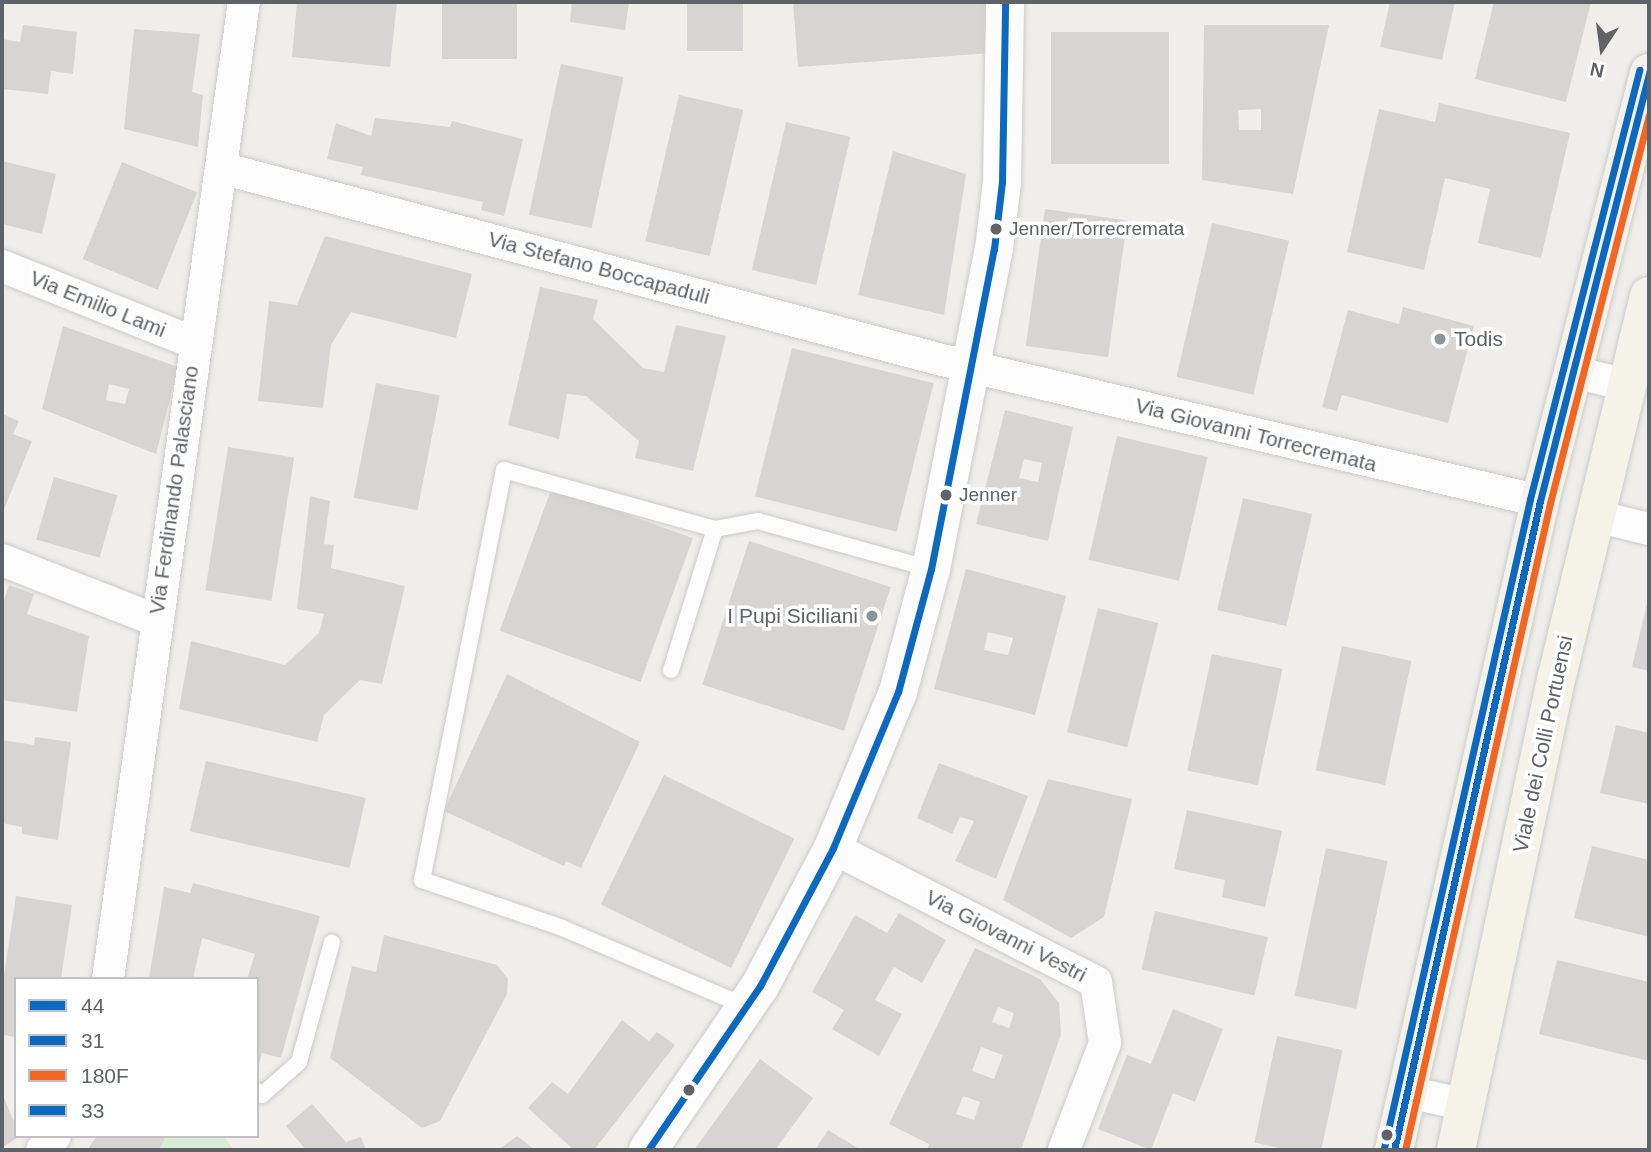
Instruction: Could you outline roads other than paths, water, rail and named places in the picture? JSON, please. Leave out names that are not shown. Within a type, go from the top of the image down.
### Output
[{"type":"main road","points":[[1394,1150],[1540,501],[1649,73]]},
{"type":"main road","name":"Viale dei Colli Portuensi","points":[[1456,1150],[1596,516],[1649,296]]},
{"type":"street","name":"Via Ferdinando Palasciano","points":[[108,977],[195,343],[225,169],[244,2]]},
{"type":"street","points":[[648,1150],[748,1007],[834,848],[891,712],[931,569],[973,367],[1000,210],[1006,2]]},
{"type":"street","name":"Via Stefano Boccapaduli","points":[[225,169],[973,367]]},
{"type":"street","name":"Via Emilio Lami","points":[[2,266],[195,343]]},
{"type":"street","name":"Via Giovanni Torrecremata","points":[[973,367],[1540,501]]},
{"type":"street","points":[[1573,372],[1627,385]]},
{"type":"street","points":[[1596,516],[1649,529]]},
{"type":"street","points":[[2,561],[155,620]]},
{"type":"street","name":"Via Giovanni Vestri","points":[[834,848],[1096,982],[1105,1043],[1064,1150]]},
{"type":"street","points":[[1408,1092],[1466,1105]]},
{"type":"lane","points":[[748,1007],[560,927],[422,880],[504,470],[715,529],[758,521],[931,569]]},
{"type":"lane","points":[[671,670],[715,529]]},
{"type":"lane","points":[[259,1093],[299,1062],[332,942]]},
{"type":"place","name":"Jenner/Torrecremata","points":[[996,229]]},
{"type":"place","name":"Todis","points":[[1440,339]]},
{"type":"place","name":"Jenner","points":[[946,495]]},
{"type":"place","name":"I Pupi Siciliani","points":[[872,616]]}]
